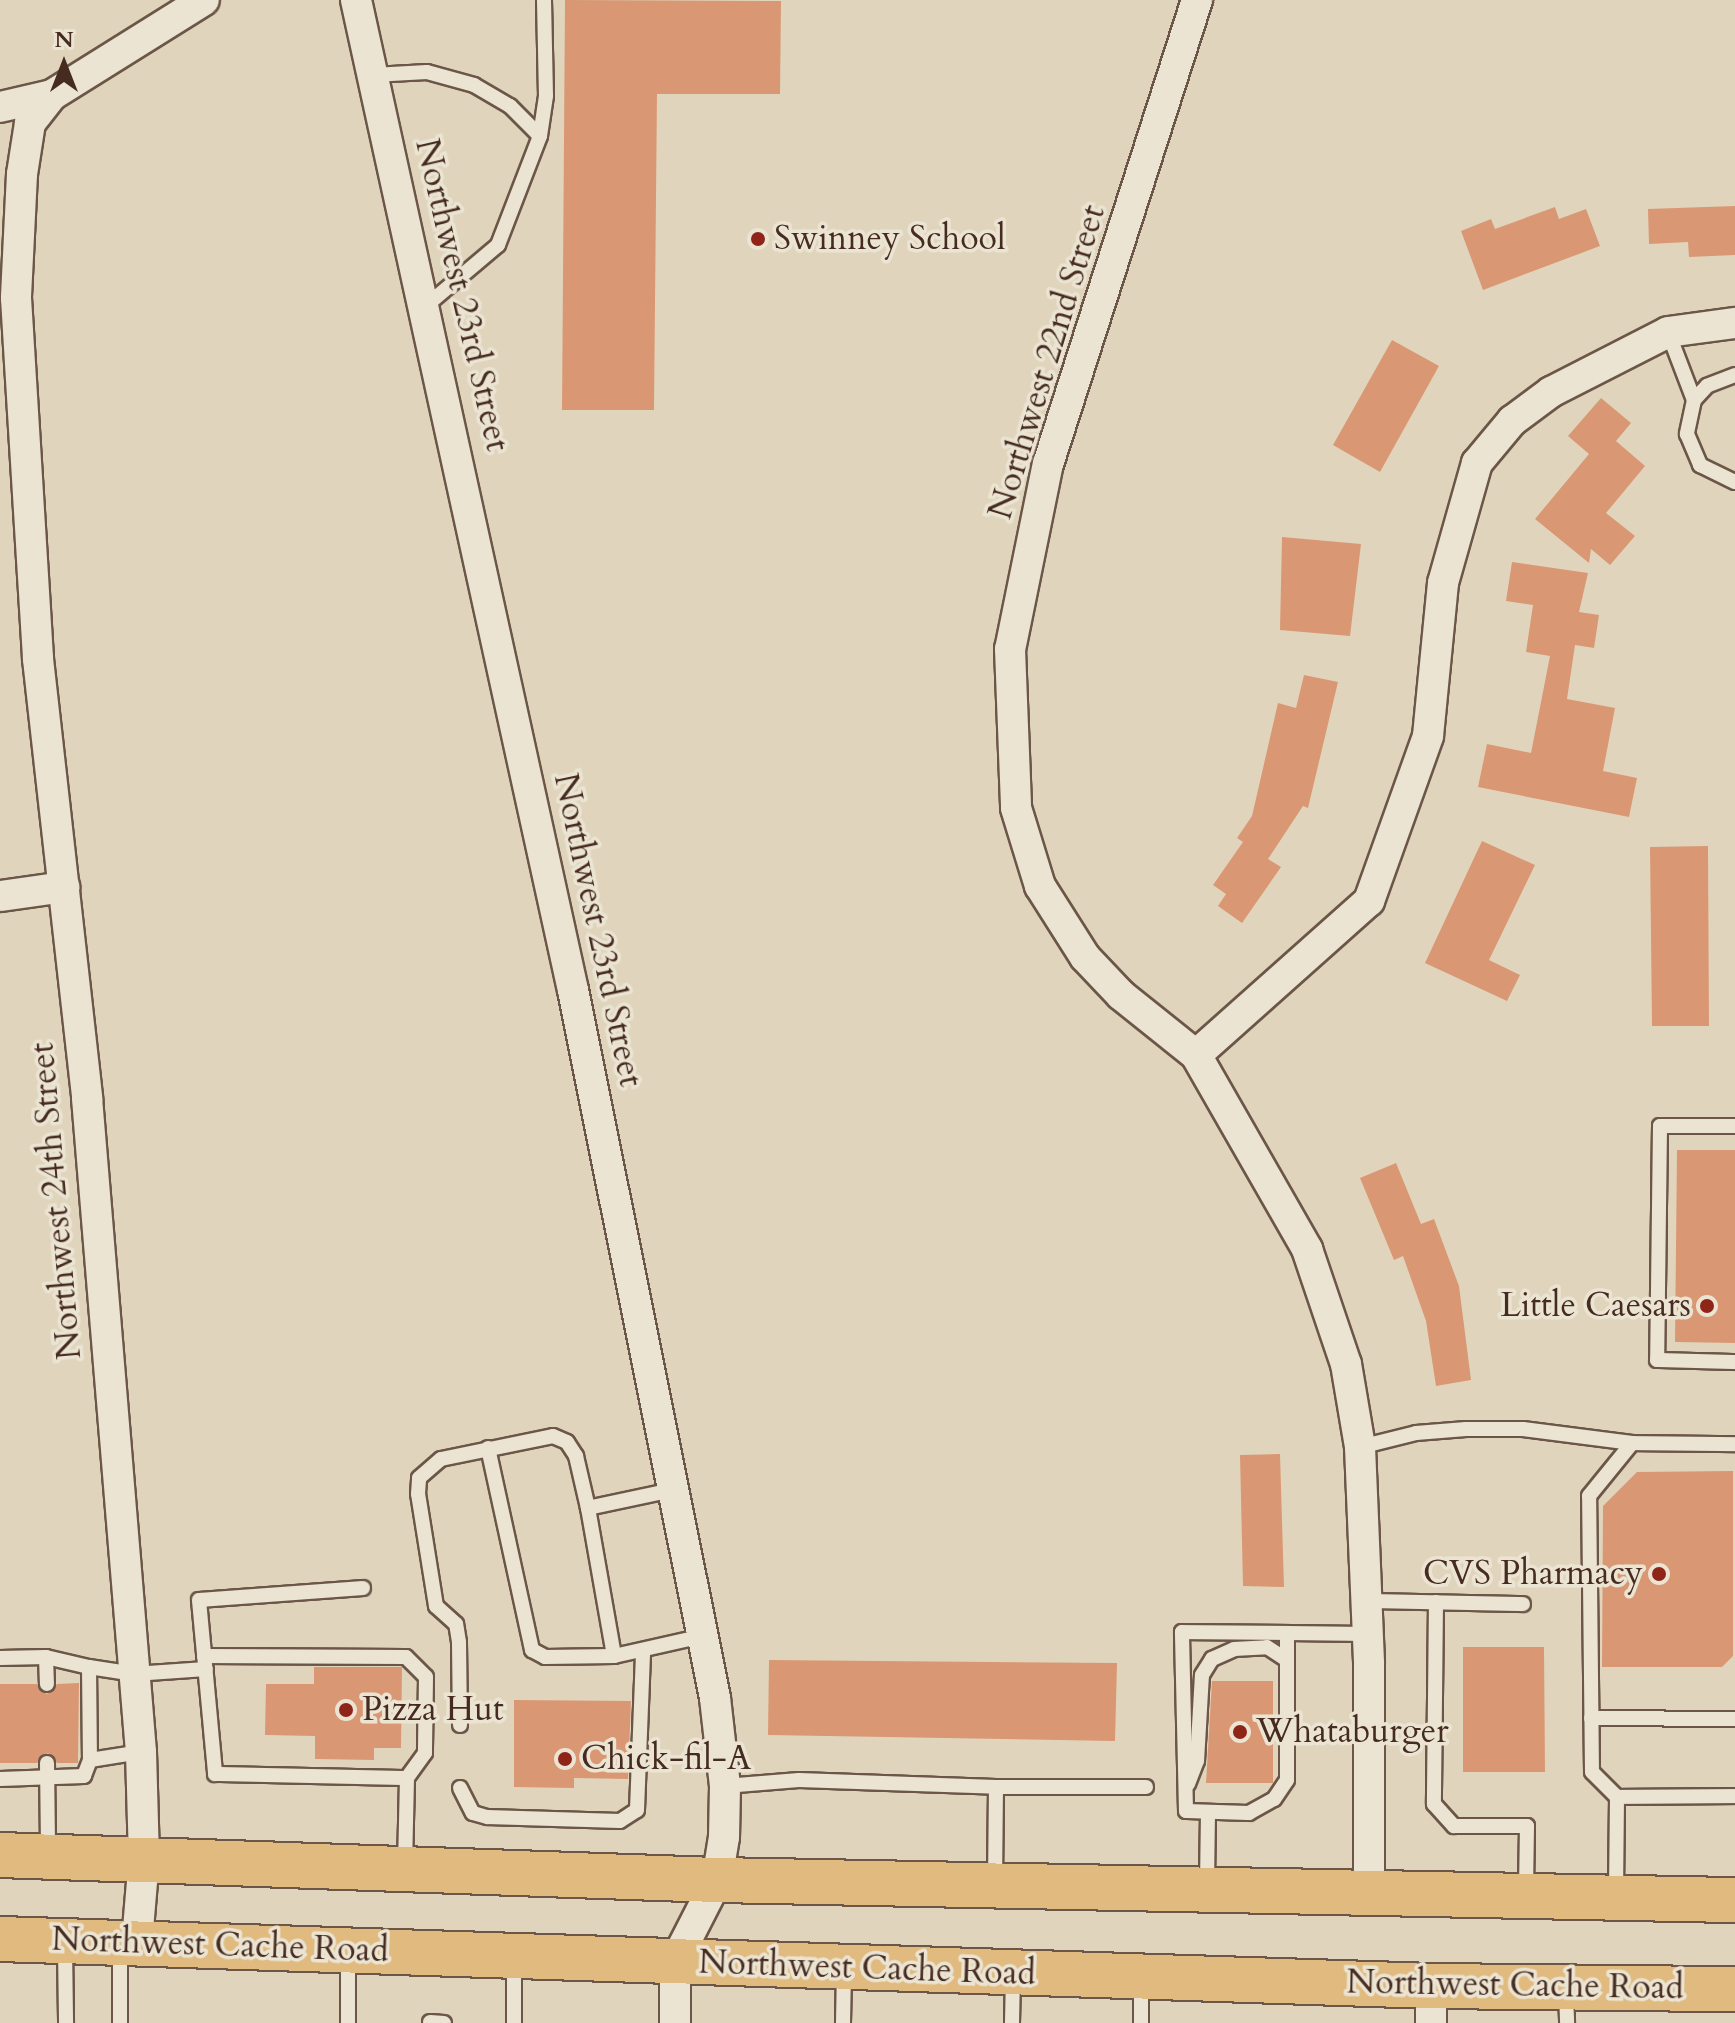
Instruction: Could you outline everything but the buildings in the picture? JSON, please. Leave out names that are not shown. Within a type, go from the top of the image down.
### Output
[{"type":"main road","points":[[0,1855],[717,1880],[1369,1896],[1735,1900]]},
{"type":"main road","name":"Northwest Cache Road","points":[[0,1939],[1141,1976],[1431,2004],[1566,2005],[1735,1989]]},
{"type":"street","name":"Northwest 24th Street","points":[[0,107],[52,95],[204,0]]},
{"type":"street","name":"Northwest 23rd Street","points":[[356,0],[427,305],[703,1636],[725,1786],[717,1880]]},
{"type":"street","name":"Northwest 22nd Street","points":[[1197,0],[1048,463],[1010,649],[1016,808],[1040,886],[1094,967],[1196,1055],[1307,1249],[1346,1364],[1360,1447],[1368,1634],[1369,1896]]},
{"type":"street","name":"Northwest 24th Street","points":[[52,95],[30,123],[22,174],[11,453],[64,887],[141,1752],[144,1858],[128,1941]]},
{"type":"street","points":[[1196,1055],[1369,901],[1428,736],[1443,583],[1477,463],[1512,421],[1551,392],[1668,332],[1735,323]]},
{"type":"street","points":[[0,896],[64,887]]},
{"type":"street","points":[[675,2023],[675,1962],[717,1880]]},
{"type":"lane","points":[[427,305],[498,245],[540,136],[546,96],[544,0]]},
{"type":"lane","points":[[373,75],[427,72],[474,85],[510,106],[540,136]]},
{"type":"lane","points":[[1668,332],[1694,400]]},
{"type":"lane","points":[[1735,375],[1707,386],[1694,400],[1687,434],[1691,450],[1714,476],[1735,482]]},
{"type":"lane","points":[[1735,1126],[1660,1126],[1657,1360],[1735,1362]]},
{"type":"lane","points":[[1360,1447],[1416,1433],[1466,1429],[1523,1429],[1632,1443],[1735,1444]]},
{"type":"lane","points":[[460,1725],[459,1642],[456,1624],[436,1606],[419,1478],[441,1459],[553,1436],[567,1442],[576,1456],[588,1508],[614,1656]]},
{"type":"lane","points":[[1632,1443],[1589,1496],[1592,1772],[1617,1797],[1735,1796]]},
{"type":"lane","points":[[488,1448],[532,1650],[545,1657],[614,1656],[643,1653],[703,1636]]},
{"type":"lane","points":[[588,1508],[673,1490]]},
{"type":"lane","points":[[363,1588],[199,1600],[215,1774],[407,1778]]},
{"type":"lane","points":[[1366,1601],[1523,1604]]},
{"type":"lane","points":[[1436,1602],[1434,1804],[1454,1826],[1527,1826],[1526,1897]]},
{"type":"lane","points":[[1287,1633],[1287,1780],[1274,1799],[1249,1813],[1186,1811],[1182,1632],[1287,1633],[1368,1634]]},
{"type":"lane","points":[[1186,1791],[1197,1761],[1202,1675],[1212,1659],[1234,1649],[1267,1647],[1287,1660]]},
{"type":"lane","points":[[460,1788],[473,1813],[487,1817],[620,1821],[637,1810],[643,1653]]},
{"type":"lane","points":[[46,1657],[47,1684]]},
{"type":"lane","points":[[0,1658],[46,1657],[134,1674],[205,1662],[406,1657],[426,1677],[425,1753],[407,1778],[405,1868]]},
{"type":"lane","points":[[0,1779],[84,1776],[90,1760],[89,1667]]},
{"type":"lane","points":[[1591,1718],[1735,1719]]},
{"type":"lane","points":[[90,1760],[141,1752]]},
{"type":"lane","points":[[47,1763],[48,1856]]},
{"type":"lane","points":[[725,1786],[799,1780],[996,1787],[1146,1787]]},
{"type":"lane","points":[[995,1887],[996,1787]]},
{"type":"lane","points":[[1616,1897],[1617,1797]]},
{"type":"lane","points":[[1206,1892],[1208,1813]]},
{"type":"lane","points":[[65,1940],[66,2023]]},
{"type":"lane","points":[[120,2023],[128,1941]]},
{"type":"lane","points":[[348,1949],[348,2023]]},
{"type":"lane","points":[[514,1955],[514,2023]]},
{"type":"lane","points":[[843,2023],[844,1966]]},
{"type":"lane","points":[[1012,2023],[1013,1973]]},
{"type":"lane","points":[[1141,1976],[1141,2023]]},
{"type":"lane","points":[[430,2022],[444,2023]]},
{"type":"place","name":"Swinney School","points":[[758,239]]},
{"type":"place","name":"Little Caesars","points":[[1707,1306]]},
{"type":"place","name":"CVS Pharmacy","points":[[1659,1574]]},
{"type":"place","name":"Pizza Hut","points":[[346,1710]]},
{"type":"place","name":"Whataburger","points":[[1240,1732]]},
{"type":"place","name":"Chick-fil-A","points":[[565,1759]]}]
